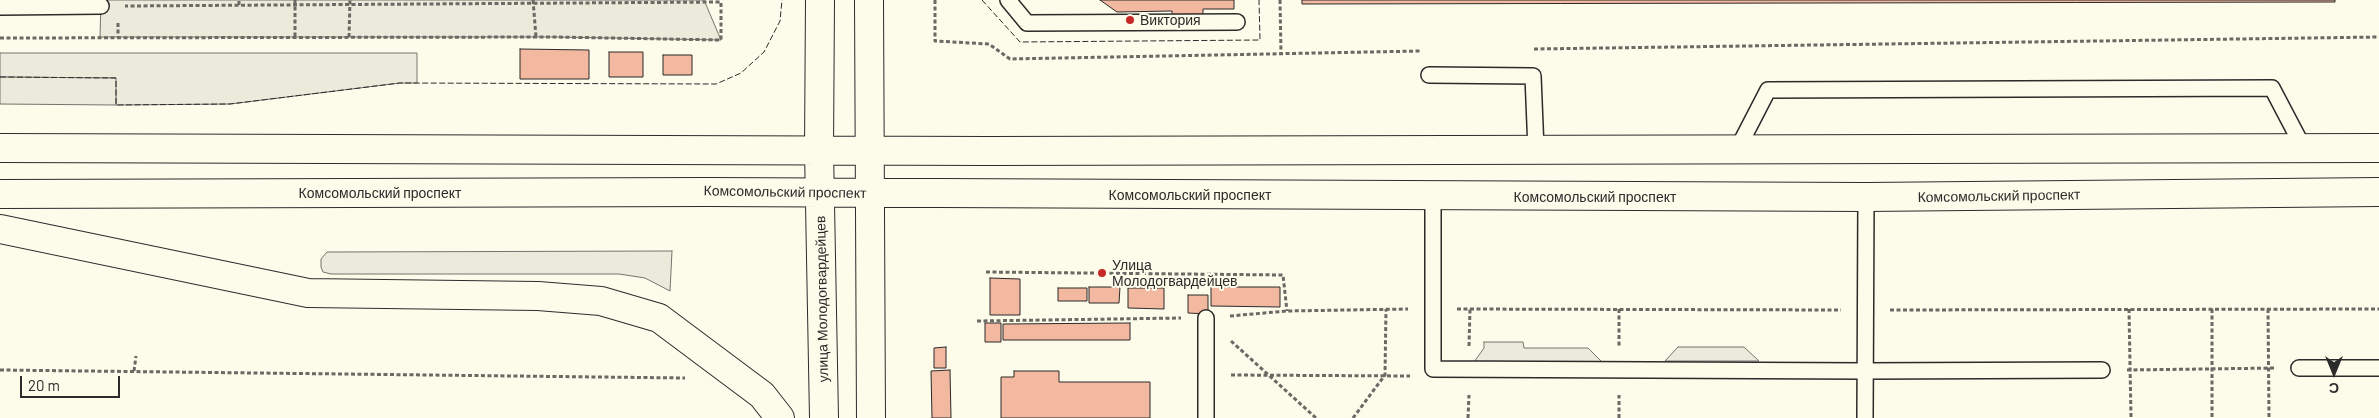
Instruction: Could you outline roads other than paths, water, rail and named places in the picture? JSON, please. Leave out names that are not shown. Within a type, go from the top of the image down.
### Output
[{"type":"main road","name":"улица Молодогвардейцев","points":[[820,0],[820,192],[824,418]]},
{"type":"main road","points":[[869,0],[871,418]]},
{"type":"main road","points":[[0,148],[820,150],[2379,148]]},
{"type":"main road","points":[[513,192],[544,180],[690,176],[695,172],[696,159],[690,152],[678,149]]},
{"type":"main road","name":"Комсомольский проспект","points":[[0,194],[820,192],[1866,197],[2379,192]]},
{"type":"main road","points":[[0,229],[308,293],[538,296],[602,301],[659,318],[762,395],[780,418]]},
{"type":"lane","points":[[1008,0],[1027,23],[1237,22]]},
{"type":"lane","points":[[0,7],[101,6]]},
{"type":"lane","points":[[1429,75],[1533,76],[1536,150]]},
{"type":"lane","points":[[1737,150],[1768,90],[2272,88],[2304,149]]},
{"type":"lane","points":[[1433,196],[1433,369],[2102,370]]},
{"type":"lane","points":[[1865,418],[1866,197]]},
{"type":"lane","points":[[1206,318],[1206,418]]},
{"type":"lane","points":[[2299,368],[2379,368]]},
{"type":"place","name":"Виктория","points":[[1130,20]]},
{"type":"place","name":"Улица Молодогвардейцев","points":[[1102,273]]}]
